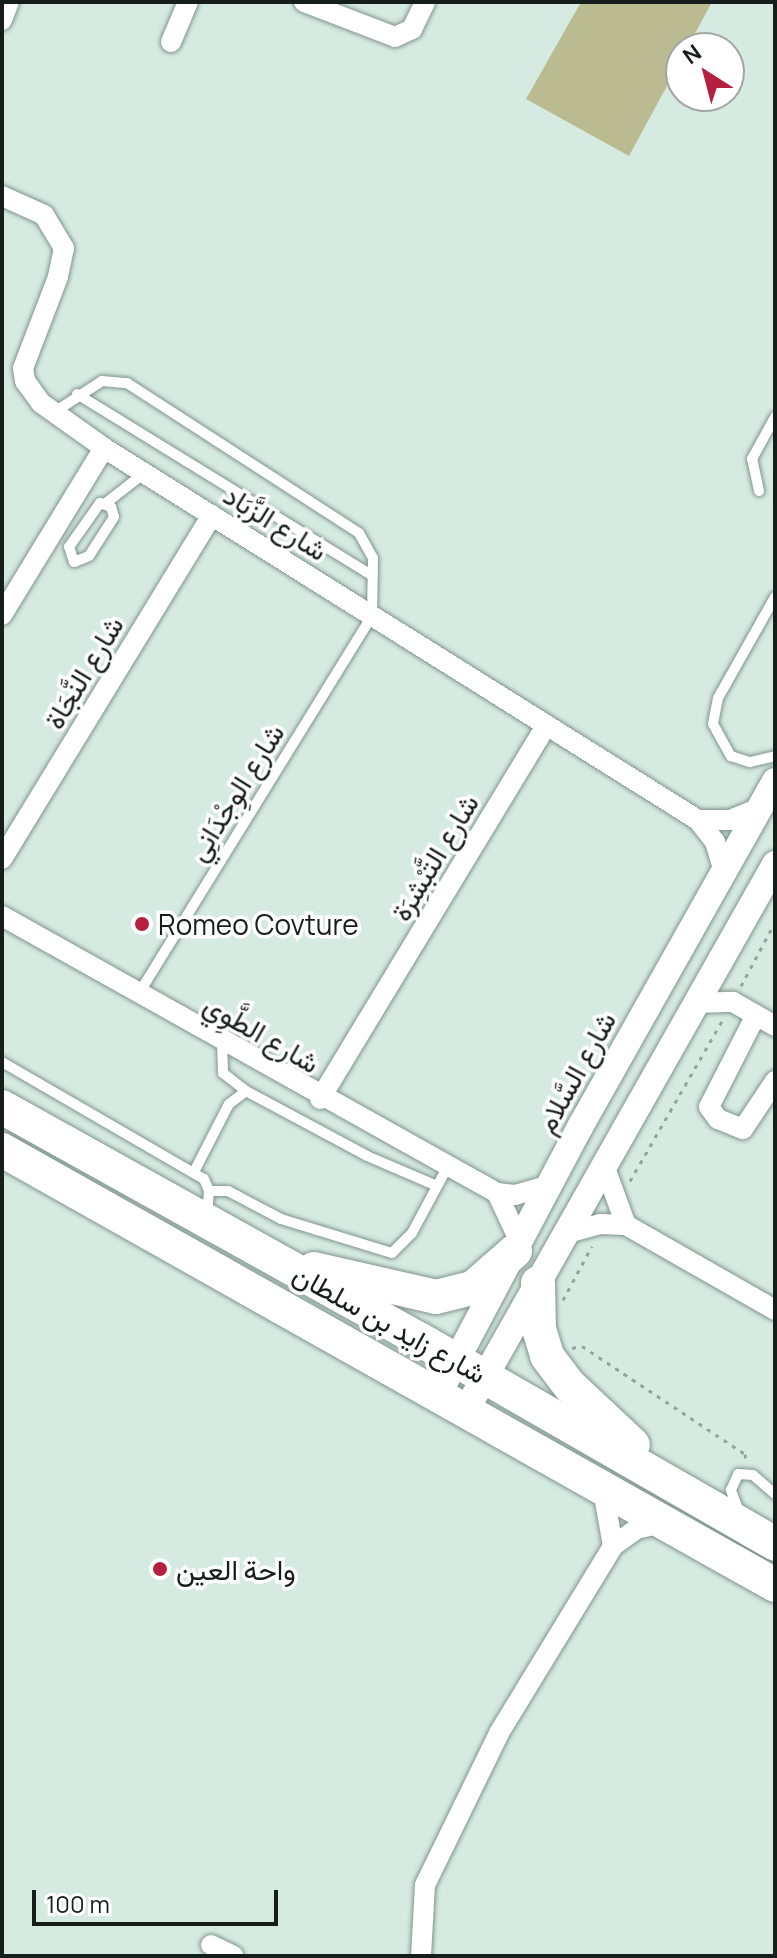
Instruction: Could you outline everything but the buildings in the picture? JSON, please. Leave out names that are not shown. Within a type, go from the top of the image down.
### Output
[{"type":"highway","name":"شارع زايد بن سلطان","points":[[2,1107],[208,1206],[287,1266],[472,1368],[775,1544]]},
{"type":"highway","name":"شارع زايد بن سلطان","points":[[2,1150],[775,1585]]},
{"type":"highway","points":[[287,1266],[339,1273],[436,1297],[473,1288],[517,1247]]},
{"type":"highway","points":[[538,1283],[539,1329],[547,1356],[664,1478]]},
{"type":"street","points":[[2,20],[9,2]]},
{"type":"street","points":[[171,42],[188,2]]},
{"type":"street","points":[[304,2],[395,37],[412,29],[425,2]]},
{"type":"street","name":"شارع الزَّبَاد","points":[[2,196],[44,215],[64,248],[58,277],[23,368],[31,392],[53,413],[698,820],[715,842],[723,868]]},
{"type":"street","points":[[2,615],[104,448]]},
{"type":"street","name":"شارع النَّجَاة","points":[[2,859],[212,515]]},
{"type":"street","name":"شارع التَّبْشِرَة","points":[[320,1099],[546,726]]},
{"type":"street","name":"شارع السَّلام","points":[[472,1368],[517,1247],[723,868],[775,781]]},
{"type":"street","points":[[698,820],[730,820],[760,808]]},
{"type":"street","name":"شارع السَّلام","points":[[451,1405],[472,1368],[538,1283],[717,964],[771,877]]},
{"type":"street","name":"شارع الطَّوِي","points":[[2,916],[320,1099],[497,1193]]},
{"type":"street","points":[[717,964],[733,1002]]},
{"type":"street","points":[[696,1003],[733,1002],[775,1026]]},
{"type":"street","points":[[756,1015],[709,1107],[718,1119],[743,1129],[775,1081]]},
{"type":"street","points":[[604,1165],[626,1225]]},
{"type":"street","points":[[517,1247],[497,1193],[515,1195],[550,1185]]},
{"type":"street","points":[[567,1233],[605,1223],[626,1225],[775,1310]]},
{"type":"street","points":[[603,1490],[613,1546]]},
{"type":"street","points":[[421,1956],[420,1904],[438,1850],[499,1733],[613,1546],[636,1529],[663,1523]]},
{"type":"street","points":[[211,1945],[234,1956]]},
{"type":"lane","points":[[53,413],[77,394],[102,381],[127,383],[359,533],[371,549],[372,616]]},
{"type":"lane","points":[[77,394],[373,576]]},
{"type":"lane","points":[[759,491],[752,459],[775,417]]},
{"type":"lane","points":[[106,503],[114,517],[89,556],[74,562],[69,547],[91,511],[106,503],[122,485],[145,473]]},
{"type":"lane","points":[[775,597],[718,698],[713,724],[731,756],[750,762],[775,756]]},
{"type":"lane","name":"شارع الوِجْدَانِي","points":[[139,993],[372,616]]},
{"type":"lane","points":[[222,1042],[223,1073],[246,1091],[367,1156],[437,1186]]},
{"type":"lane","points":[[2,1062],[194,1172],[208,1206],[228,1191],[281,1219],[386,1253],[404,1244],[448,1166]]},
{"type":"lane","points":[[194,1172],[229,1104],[246,1091]]},
{"type":"lane","points":[[745,1527],[730,1485],[738,1474],[748,1473],[775,1494]]},
{"type":"path","points":[[617,1204],[733,1002],[775,922]]},
{"type":"path","points":[[557,1311],[605,1223]]},
{"type":"path","points":[[547,1356],[582,1346],[745,1454],[748,1473]]},
{"type":"green space","points":[[581,2],[712,2],[696,32],[665,32],[665,90],[629,156],[526,99]]},
{"type":"place","name":"Romeo Covture","points":[[142,924]]},
{"type":"place","name":"واحة العين","points":[[160,1569]]}]
